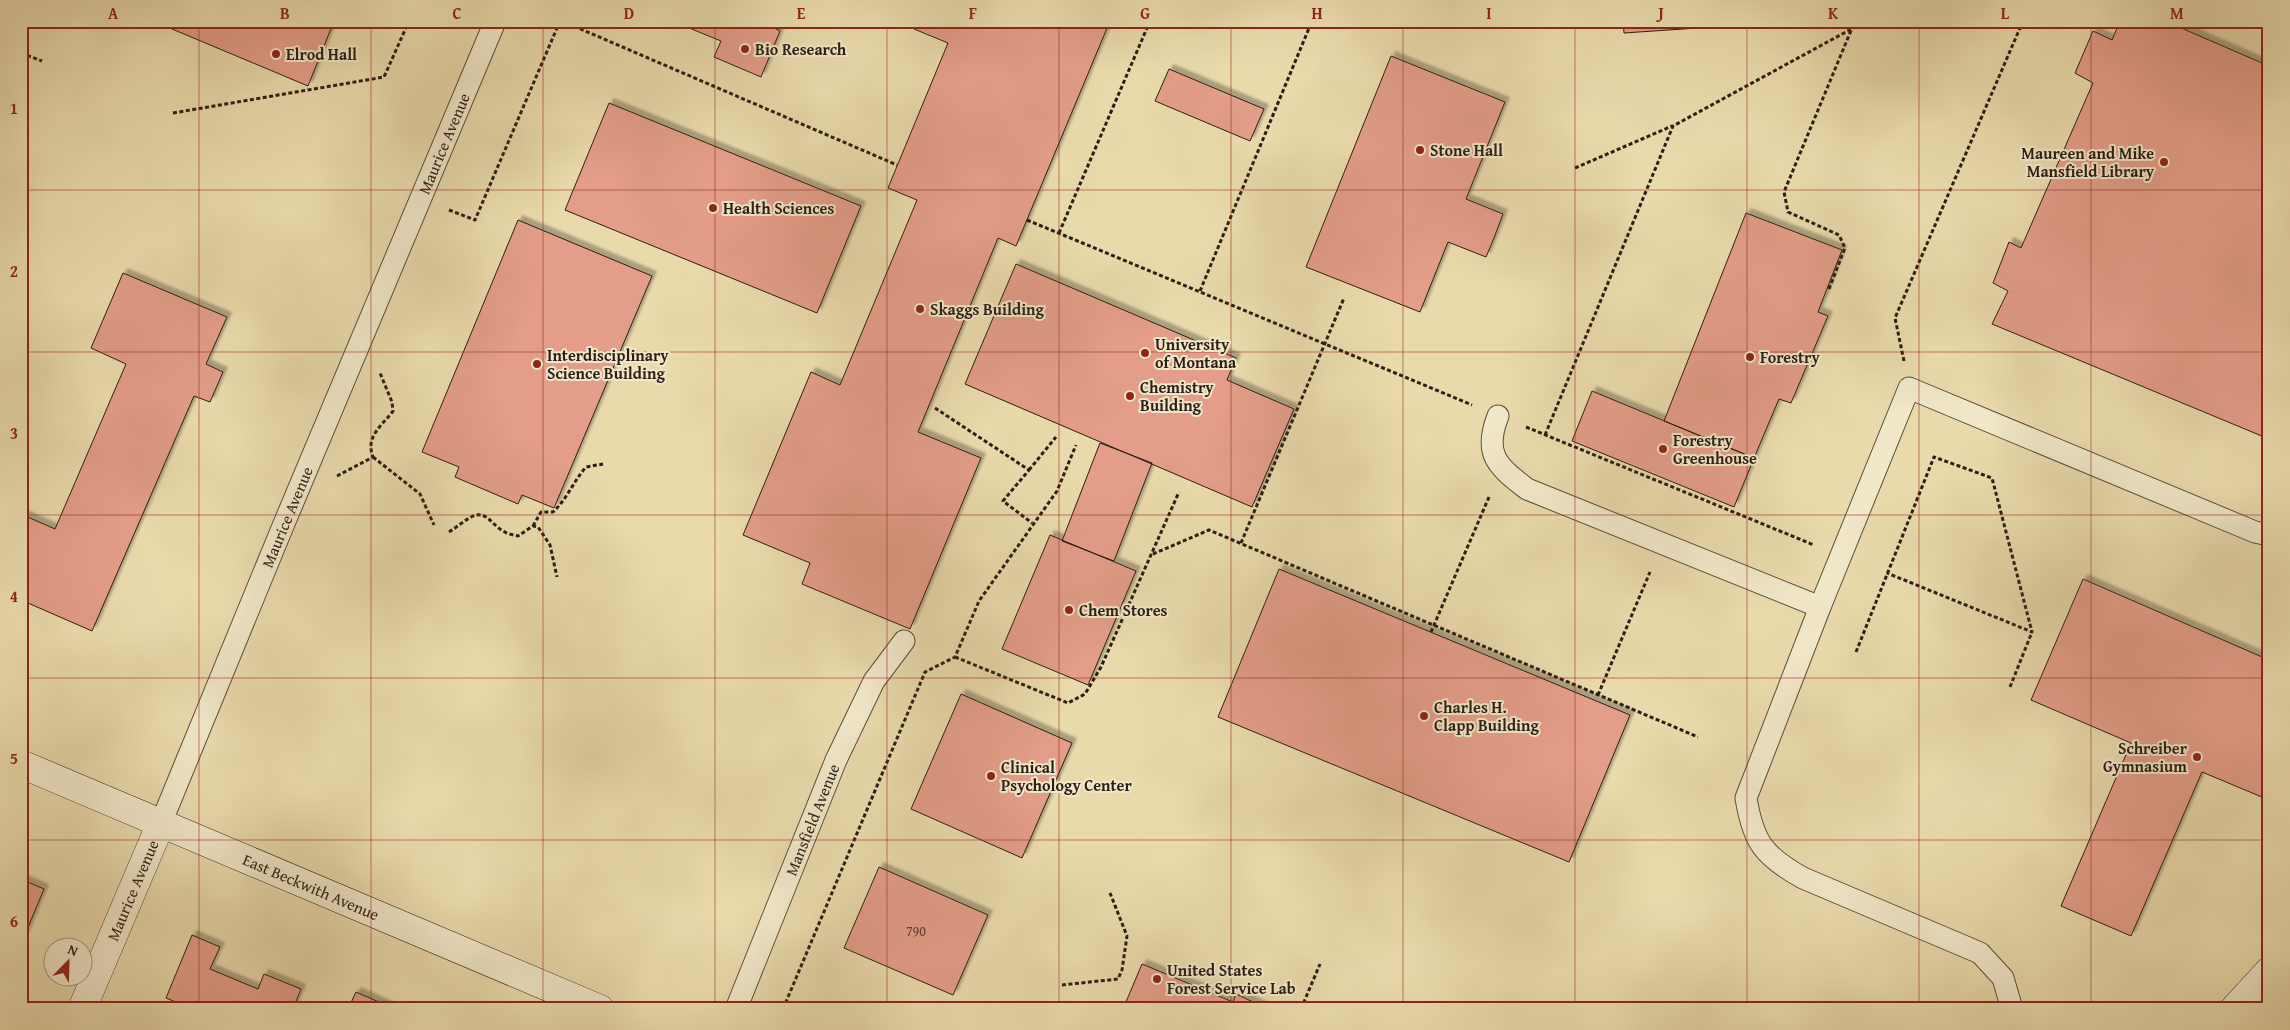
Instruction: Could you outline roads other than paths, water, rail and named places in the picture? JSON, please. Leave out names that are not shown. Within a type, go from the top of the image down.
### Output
[{"type":"street","name":"East Beckwith Avenue","points":[[21,764],[600,1009]]},
{"type":"street","name":"Maurice Avenue","points":[[82,1009],[161,823]]},
{"type":"street","points":[[2234,1009],[2269,971]]},
{"type":"lane","name":"Maurice Avenue","points":[[161,823],[494,24]]},
{"type":"lane","points":[[2012,1009],[2003,978],[1980,953],[1781,866],[1763,848],[1751,825],[1746,798],[1820,607],[1909,388],[2255,532],[2269,535]]},
{"type":"lane","points":[[1498,416],[1492,432],[1491,447],[1498,463],[1510,477],[1527,489],[1820,607]]},
{"type":"lane","name":"Mansfield Avenue","points":[[736,1009],[836,760],[874,682],[904,641]]},
{"type":"place","name":"Bio Research","points":[[745,49]]},
{"type":"place","name":"Elrod Hall","points":[[276,54]]},
{"type":"place","name":"Stone Hall","points":[[1420,150]]},
{"type":"place","name":"Maureen and Mike Mansfield Library","points":[[2164,162]]},
{"type":"place","name":"Health Sciences","points":[[713,208]]},
{"type":"place","name":"Skaggs Building","points":[[920,309]]},
{"type":"place","name":"University of Montana","points":[[1145,353]]},
{"type":"place","name":"Forestry","points":[[1750,357]]},
{"type":"place","name":"Interdisciplinary Science Building","points":[[537,364]]},
{"type":"place","name":"Chemistry Building","points":[[1130,396]]},
{"type":"place","name":"Forestry Greenhouse","points":[[1663,449]]},
{"type":"place","name":"Chem Stores","points":[[1069,610]]},
{"type":"place","name":"Charles H. Clapp Building","points":[[1424,716]]},
{"type":"place","name":"Schreiber Gymnasium","points":[[2197,757]]},
{"type":"place","name":"Clinical Psychology Center","points":[[991,776]]},
{"type":"place","name":"United States Forest Service Lab","points":[[1157,979]]}]
